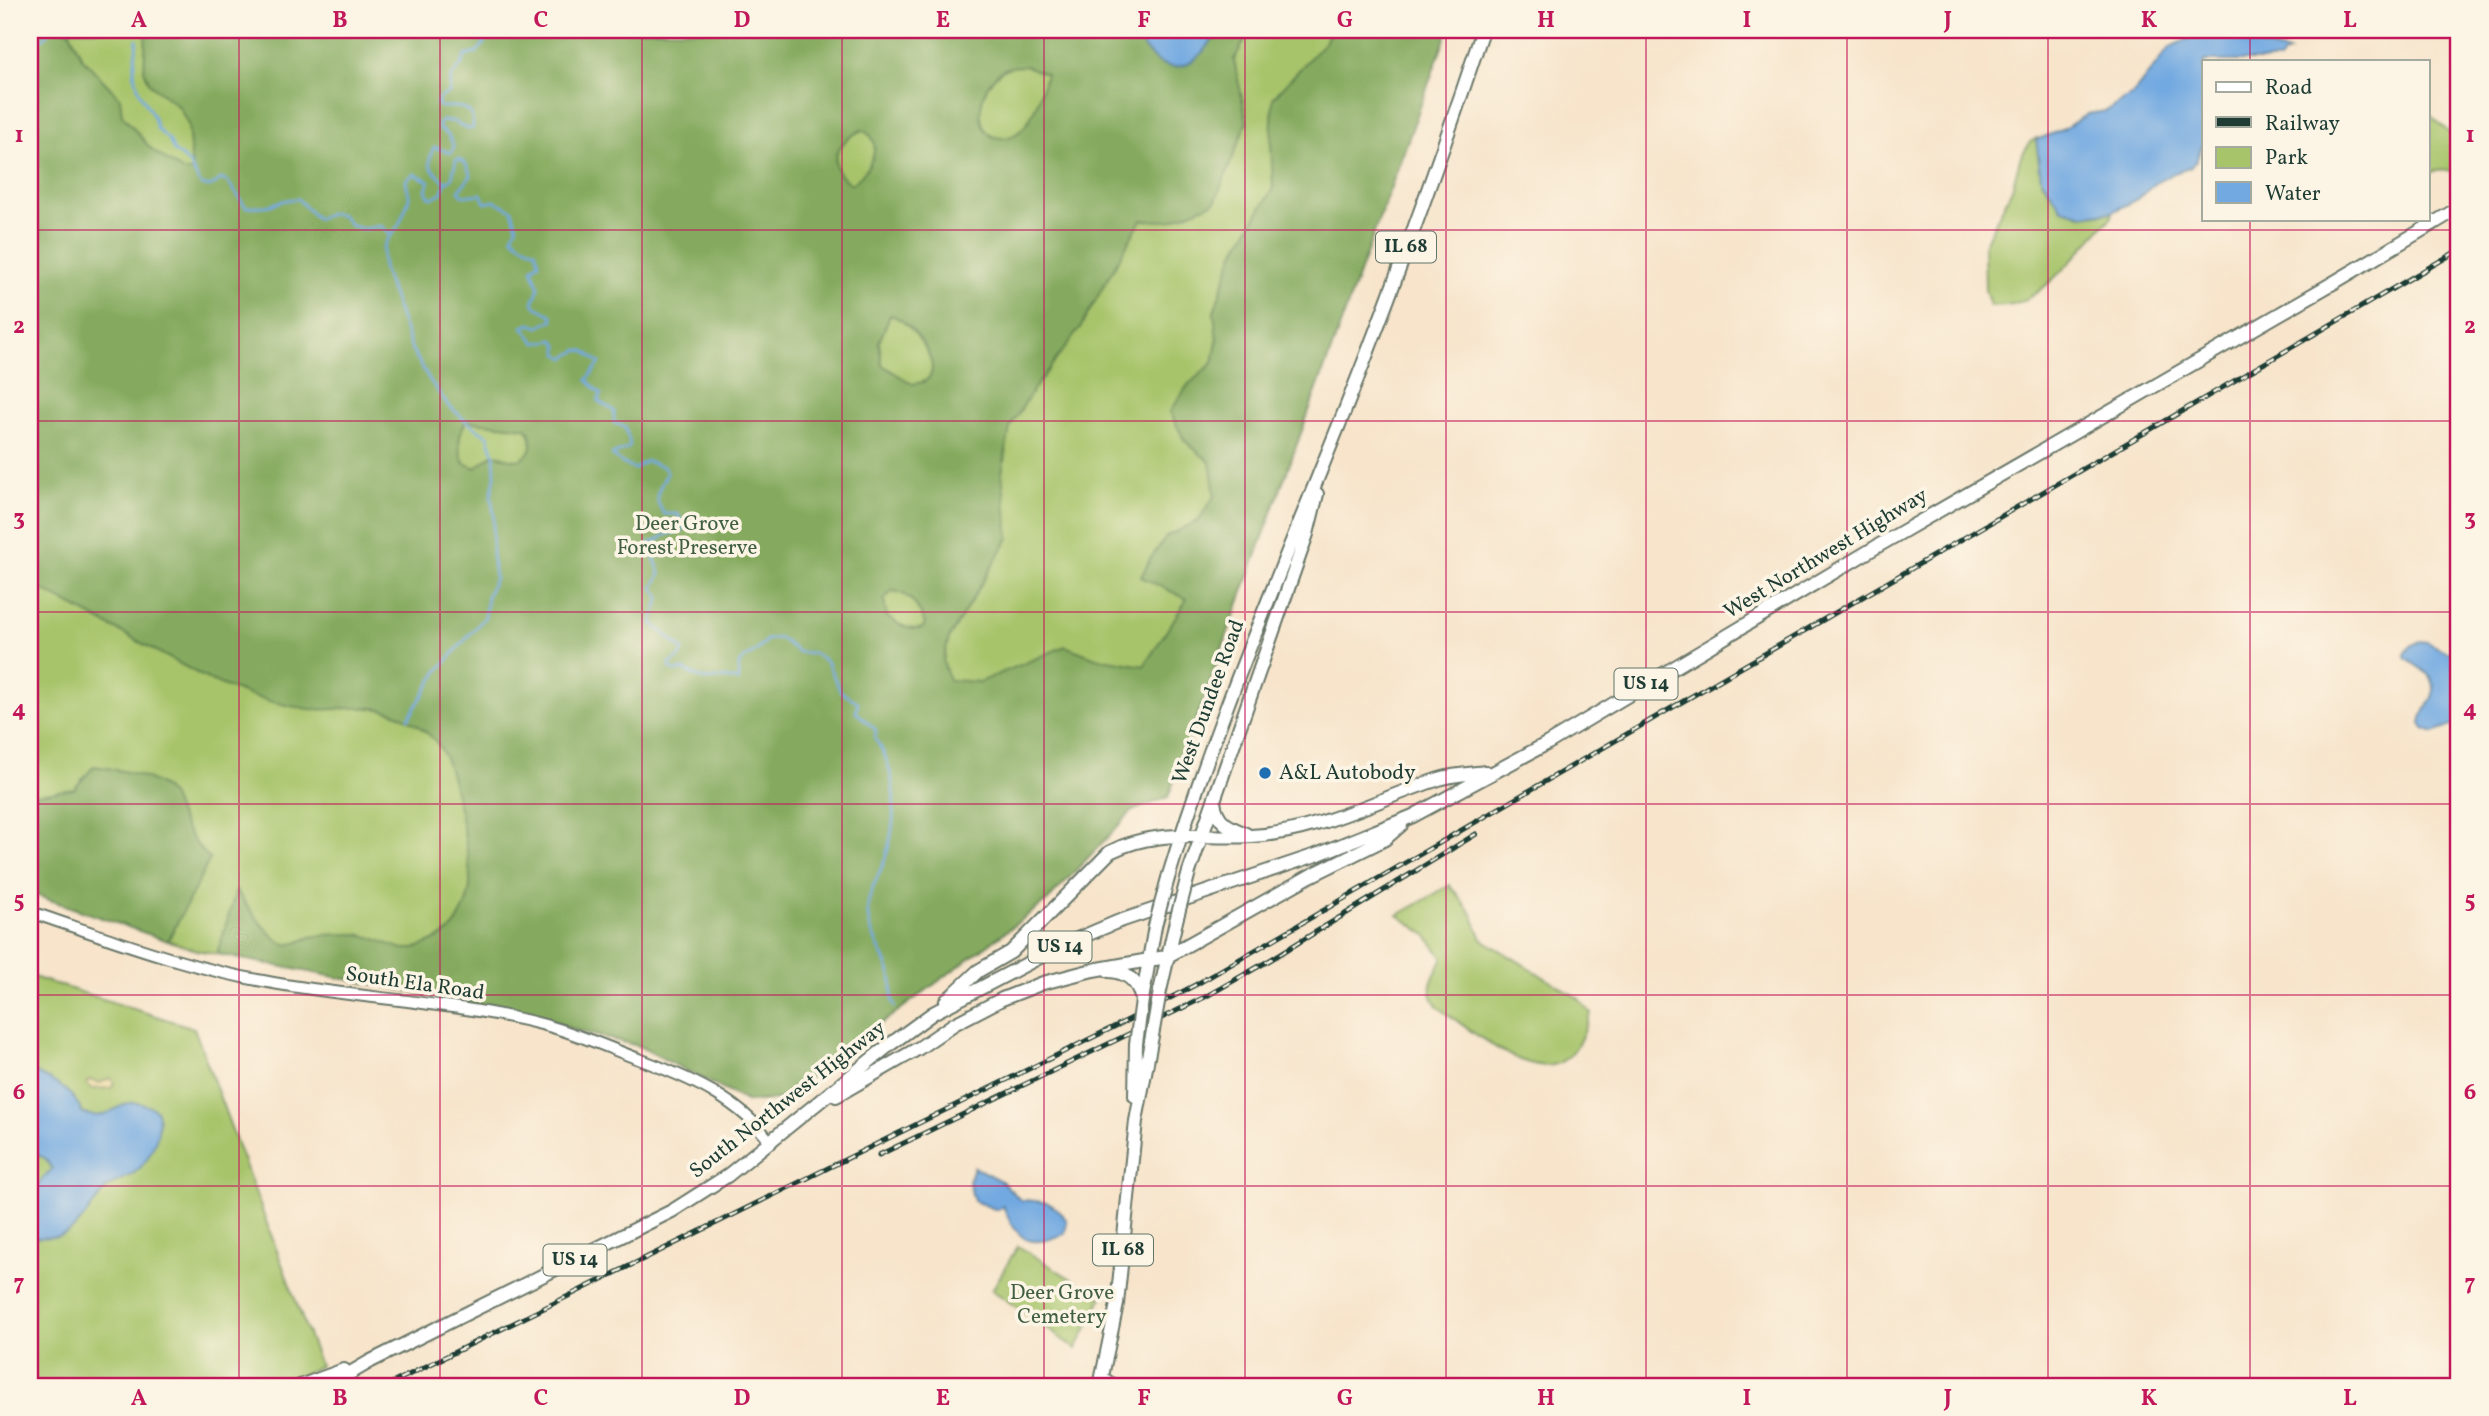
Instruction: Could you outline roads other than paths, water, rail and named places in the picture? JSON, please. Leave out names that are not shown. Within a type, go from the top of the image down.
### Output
[{"type":"main road","name":"West Dundee Road","points":[[1148,961],[1155,926],[1181,836],[1270,592],[1324,463],[1402,257],[1483,30]]},
{"type":"main road","name":"West Northwest Highway","points":[[1195,897],[1319,854],[1413,816],[1548,743],[1876,547],[2459,208]]},
{"type":"main road","name":"West Dundee Road","points":[[1166,957],[1201,836],[1307,534],[1324,463]]},
{"type":"main road","points":[[933,1013],[978,971],[1011,952],[1110,852],[1129,842],[1160,836],[1252,836],[1300,829],[1441,778],[1497,770]]},
{"type":"main road","points":[[1213,802],[1221,821],[1252,836]]},
{"type":"main road","points":[[799,1117],[919,1048],[980,1009],[1024,990],[1093,970],[1166,957],[1310,876],[1385,839],[1413,816]]},
{"type":"main road","name":"South Northwest Highway","points":[[328,1386],[370,1361],[672,1211],[727,1176],[771,1143],[799,1117],[933,1013],[1063,945],[1159,907],[1195,897]]},
{"type":"main road","name":"South Ela Road","points":[[30,912],[204,968],[261,981],[487,1013],[545,1025],[681,1075],[720,1096],[750,1117],[771,1143]]},
{"type":"main road","name":"IL 68","points":[[1102,1382],[1117,1304],[1136,1121],[1166,957]]},
{"type":"main road","name":"IL 68","points":[[1136,1121],[1136,1044],[1148,961]]},
{"type":"main road","points":[[1093,970],[1124,974],[1139,988],[1142,1000]]},
{"type":"main road","name":"South Northwest Highway","points":[[300,1386],[370,1361]]},
{"type":"main road","points":[[1102,1382],[1116,1386]]},
{"type":"water","points":[[1133,30],[1219,30],[1197,57],[1179,66],[1169,66],[1158,62],[1148,53]]},
{"type":"water","points":[[2229,35],[2289,52],[2280,60],[2202,60],[2202,147],[2190,168],[2156,183],[2137,199],[2113,212],[2083,215],[2062,209],[2041,178],[2036,140],[2062,130],[2087,114],[2106,111],[2132,95],[2170,47],[2190,38],[2225,38]]},
{"type":"water","points":[[2420,641],[2459,654],[2459,723],[2434,733],[2424,729],[2421,723],[2434,690],[2431,678],[2405,658],[2411,646]]},
{"type":"water","points":[[30,1070],[67,1091],[82,1113],[103,1115],[125,1104],[143,1104],[156,1110],[159,1126],[150,1153],[140,1168],[106,1189],[75,1227],[58,1236],[30,1239],[30,1192],[52,1169],[45,1158],[30,1152]]},
{"type":"water","points":[[974,1167],[1003,1182],[1020,1200],[1052,1205],[1067,1221],[1065,1233],[1043,1241],[1026,1239],[1014,1227],[1003,1206],[997,1210],[974,1201],[969,1182]]},
{"type":"waterway","points":[[30,39],[44,38],[51,30]]},
{"type":"waterway","points":[[446,182],[433,171],[430,163],[434,147],[451,153],[454,146],[448,135],[439,128],[439,124],[442,121],[452,121],[468,129],[473,128],[473,120],[464,109],[441,107],[437,104],[439,98],[449,93],[451,78],[462,65],[465,56],[476,53],[484,44],[478,30]]},
{"type":"waterway","points":[[137,39],[134,73],[139,91],[157,129],[169,140],[174,151],[188,162],[201,185],[210,187],[221,179],[228,182],[246,207],[267,206],[298,199],[317,219],[332,213],[344,217],[350,225],[363,229],[381,226],[390,234]]},
{"type":"waterway","points":[[408,719],[438,671],[485,617],[487,596],[495,578],[492,553],[494,514],[491,496],[495,477],[494,454],[488,436],[448,405],[412,350],[383,268],[382,257],[385,243],[399,224],[408,201],[406,180],[414,174],[429,181],[426,190],[432,198],[441,193],[446,182],[452,178],[456,160],[459,159],[466,164],[471,176],[459,190],[463,196],[481,194],[485,203],[495,201],[512,210],[517,227],[512,236],[536,251],[539,262],[532,269],[539,287],[533,303],[552,315],[553,320],[539,327],[530,324],[523,327],[536,343],[554,340],[558,345],[558,354],[565,358],[578,350],[585,351],[600,363],[587,380],[601,394],[598,401],[614,411],[614,423],[625,427],[630,444],[628,448],[612,455],[635,469],[646,461],[664,467],[667,473],[659,489],[658,503],[664,514],[677,514],[685,525],[682,531],[667,534],[649,543],[660,574],[653,588],[660,597],[652,623],[683,650],[680,657],[670,664],[670,668],[675,671],[684,670],[705,680],[725,678],[739,681],[741,661],[755,652],[766,640],[780,638],[798,652],[814,653],[827,662],[841,692],[858,702],[856,712],[876,730],[875,739],[888,766],[894,797],[889,845],[870,894],[868,915],[872,933],[891,976],[895,1007]]},
{"type":"railway","points":[[386,1386],[1197,984],[2459,250]]},
{"type":"railway","points":[[879,1155],[1205,997],[1476,834]]},
{"type":"place","name":"A&L Autobody","points":[[1265,773]]},
{"type":"park label","name":"Deer Grove Forest Preserve","points":[[687,536]]},
{"type":"park label","name":"Deer Grove Cemetery","points":[[1062,1305]]}]
